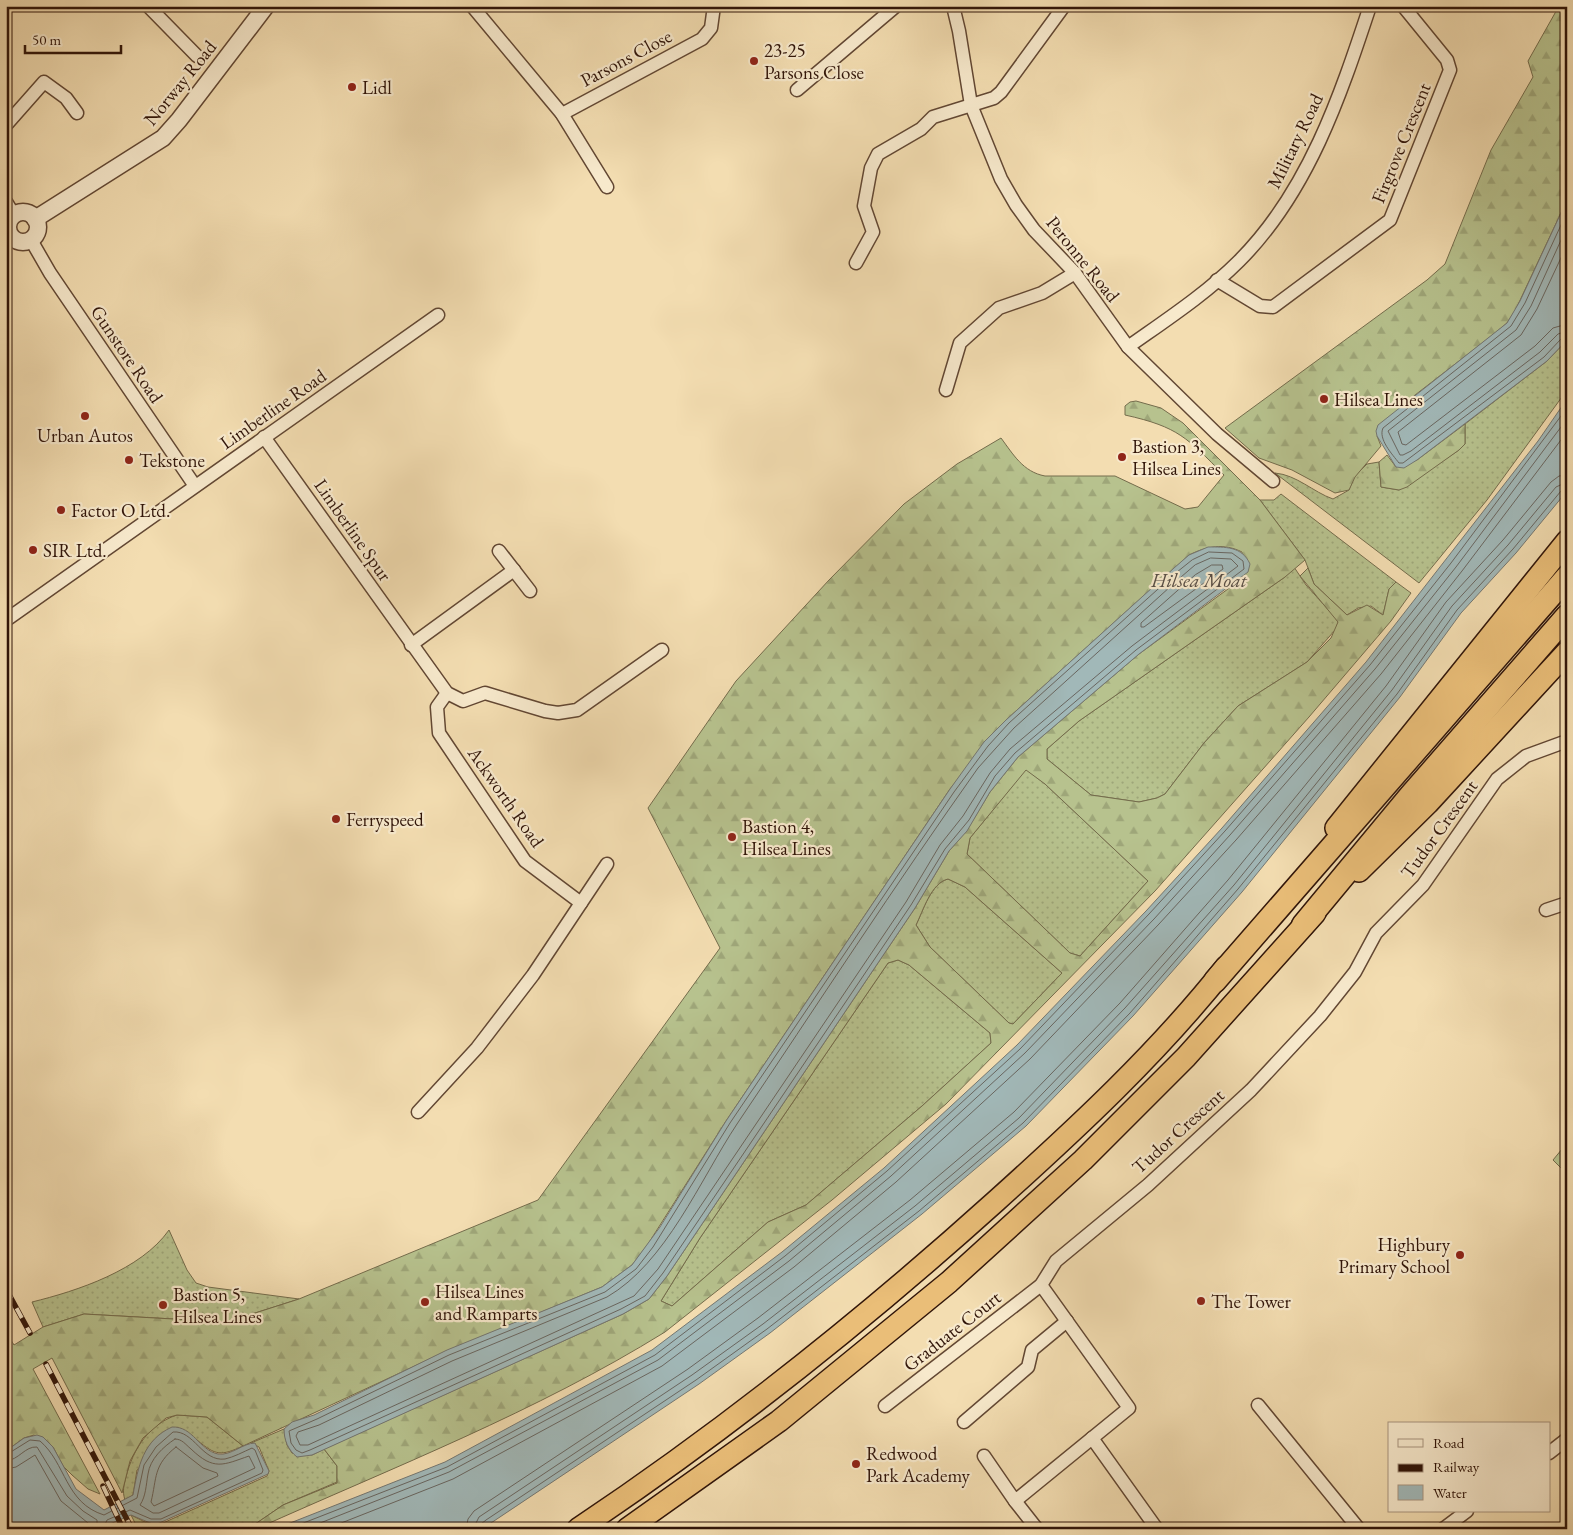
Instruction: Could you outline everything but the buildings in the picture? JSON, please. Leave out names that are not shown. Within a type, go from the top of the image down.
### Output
[{"type":"highway","points":[[1215,981],[1419,722],[1567,541]]},
{"type":"highway","points":[[578,1529],[775,1389],[933,1257],[1064,1140],[1154,1050],[1567,577]]},
{"type":"highway","points":[[627,1529],[778,1421],[950,1282],[1083,1160],[1186,1057],[1303,925],[1410,796],[1567,616]]},
{"type":"highway","points":[[1303,925],[1428,803],[1567,652]]},
{"type":"street","points":[[148,6],[197,56]]},
{"type":"street","name":"Norway Road","points":[[36,219],[163,138],[179,120],[266,6]]},
{"type":"street","points":[[472,6],[562,114],[607,187]]},
{"type":"street","name":"Parsons Close","points":[[562,114],[702,39],[711,28],[714,6]]},
{"type":"street","points":[[797,90],[896,6]]},
{"type":"street","name":"Peronne Road","points":[[952,6],[959,30],[971,105],[1001,179],[1016,204],[1034,230],[1075,273],[1128,347],[1216,434],[1273,481]]},
{"type":"street","points":[[856,263],[873,232],[864,206],[871,168],[878,154],[921,129],[933,117],[994,98],[1001,92],[1064,6]]},
{"type":"street","name":"Military Road","points":[[1128,347],[1218,280],[1267,229],[1300,180],[1329,117],[1370,6]]},
{"type":"street","name":"Firgrove Crescent","points":[[1218,280],[1260,306],[1273,307],[1390,220],[1450,70],[1447,60],[1403,6]]},
{"type":"street","points":[[6,126],[44,82],[66,98],[78,113]]},
{"type":"street","points":[[10,208],[24,212],[36,219],[38,230],[31,240],[18,242],[8,235],[10,208]]},
{"type":"street","name":"Gunstore Road","points":[[31,240],[50,273],[195,486]]},
{"type":"street","points":[[946,390],[960,343],[999,308],[1042,293],[1075,273]]},
{"type":"street","name":"Limberline Road","points":[[6,620],[438,315]]},
{"type":"street","name":"Limberline Spur","points":[[264,437],[447,693]]},
{"type":"street","points":[[499,551],[530,592]]},
{"type":"street","points":[[412,645],[514,570]]},
{"type":"street","points":[[447,693],[463,701],[485,693],[545,712],[558,713],[577,710],[662,650]]},
{"type":"street","name":"Ackworth Road","points":[[447,693],[437,707],[439,733],[525,861],[581,902]]},
{"type":"street","name":"Tudor Crescent","points":[[1041,1285],[1056,1261],[1163,1171],[1251,1090],[1292,1047],[1355,972],[1376,933],[1424,885],[1497,779],[1526,756],[1567,741]]},
{"type":"street","points":[[418,1112],[477,1048],[533,975],[607,864]]},
{"type":"street","points":[[1546,910],[1567,903]]},
{"type":"street","points":[[1015,1501],[1129,1408],[1041,1285]]},
{"type":"street","name":"Graduate Court","points":[[885,1406],[1041,1285]]},
{"type":"street","points":[[964,1422],[1028,1367],[1032,1350],[1068,1321]]},
{"type":"street","points":[[1258,1405],[1359,1529]]},
{"type":"street","points":[[1092,1438],[1157,1529]]},
{"type":"street","points":[[1550,1452],[1567,1439]]},
{"type":"street","points":[[984,1456],[1037,1529]]},
{"type":"street","points":[[1442,1529],[1466,1512]]},
{"type":"green space","points":[[1559,6],[1567,6],[1567,200],[1515,311],[1507,323],[1494,334],[1406,402],[1377,436],[1381,446],[1355,477],[1349,490],[1335,493],[1292,470],[1259,458],[1225,428],[1427,280],[1445,264],[1491,150],[1533,77],[1528,61]]},
{"type":"green space","points":[[1567,340],[1567,390],[1487,500],[1419,583],[1275,473],[1298,480],[1333,499],[1349,490],[1354,477],[1367,464],[1379,462],[1381,487],[1399,490],[1459,450],[1465,444],[1465,424],[1547,361]]},
{"type":"green space","points":[[1136,401],[1161,408],[1183,423],[1260,500],[1305,560],[1285,577],[1079,721],[1047,749],[1047,759],[1091,795],[1139,802],[1165,794],[1204,743],[1238,706],[1307,662],[1331,638],[1338,622],[1300,576],[1308,568],[1314,584],[1347,615],[1367,605],[1383,615],[1389,589],[1396,582],[1411,593],[1391,621],[1309,717],[1155,891],[946,1104],[832,1200],[665,1332],[566,1388],[515,1413],[412,1461],[256,1529],[248,1529],[283,1505],[337,1483],[337,1466],[324,1449],[623,1314],[649,1299],[667,1276],[915,908],[949,851],[967,830],[990,792],[1018,757],[1139,654],[1243,578],[1242,552],[1229,547],[1216,547],[1202,549],[1189,555],[1006,720],[950,789],[726,1121],[648,1244],[632,1265],[602,1287],[447,1351],[243,1446],[207,1417],[177,1415],[166,1418],[143,1438],[130,1461],[122,1493],[52,1358],[33,1369],[100,1494],[88,1489],[72,1475],[63,1466],[53,1447],[34,1435],[24,1438],[6,1451],[6,1332],[14,1345],[43,1327],[84,1314],[227,1322],[299,1299],[538,1200],[720,948],[648,808],[736,681],[829,580],[904,504],[957,464],[1001,438],[1019,462],[1037,474],[1045,476],[1115,476],[1185,509],[1198,507],[1224,475],[1201,452],[1181,436],[1158,424],[1125,415],[1125,406],[1130,402]],"holes":[[[1026,770],[1045,784],[1148,881],[1080,956],[1070,953],[967,854],[970,838]],[[948,879],[965,887],[1062,973],[1013,1024],[1009,1023],[930,947],[916,925],[928,898],[942,882]],[[898,960],[909,965],[990,1033],[991,1043],[922,1106],[806,1205],[768,1222],[672,1306],[661,1301],[700,1238],[888,963]]]},
{"type":"green space","points":[[1465,424],[1465,444],[1459,450],[1407,487],[1399,490],[1381,487],[1379,462],[1387,455],[1396,467],[1417,460]]},
{"type":"green space","points":[[1281,494],[1396,582],[1389,589],[1383,615],[1371,606],[1358,608],[1347,615],[1314,584],[1305,560],[1260,500],[1274,500]]},
{"type":"green space","points":[[1294,567],[1306,585],[1334,616],[1338,622],[1336,629],[1307,662],[1238,706],[1204,743],[1165,794],[1139,802],[1091,795],[1047,759],[1047,749],[1079,721],[1285,577]]},
{"type":"green space","points":[[1026,769],[1045,784],[1148,881],[1080,956],[1070,953],[967,854],[970,838]]},
{"type":"green space","points":[[948,879],[965,887],[1062,973],[1013,1024],[1009,1023],[930,947],[916,925],[932,892],[937,886]]},
{"type":"green space","points":[[898,960],[909,965],[990,1033],[991,1043],[922,1106],[806,1205],[768,1222],[672,1306],[661,1301],[700,1238],[888,963]]},
{"type":"green space","points":[[1567,1143],[1567,1174],[1553,1160]]},
{"type":"green space","points":[[169,1230],[187,1270],[196,1283],[208,1287],[299,1299],[227,1322],[84,1314],[43,1327],[32,1302],[68,1292],[107,1277],[142,1257]]},
{"type":"green space","points":[[177,1415],[207,1417],[243,1446],[229,1452],[219,1453],[214,1452],[197,1440],[137,1470],[133,1495],[125,1500],[123,1491],[129,1467],[138,1447],[150,1431],[167,1419]]},
{"type":"green space","points":[[284,1429],[287,1445],[292,1453],[312,1455],[324,1449],[337,1466],[337,1482],[283,1505],[248,1529],[138,1529],[131,1515],[145,1522],[163,1523],[267,1476],[269,1471],[259,1447],[251,1443]]},
{"type":"water","points":[[1567,200],[1567,340],[1547,361],[1417,460],[1404,468],[1396,467],[1377,436],[1378,425],[1507,323],[1520,301]]},
{"type":"water","points":[[1567,399],[1567,491],[1516,553],[1461,613],[1400,697],[1242,892],[1133,1016],[1026,1126],[922,1214],[770,1333],[699,1384],[482,1529],[275,1529],[445,1462],[652,1350],[782,1252],[884,1168],[1017,1045],[1146,911],[1222,828],[1366,662],[1538,441]]},
{"type":"water","name":"Hilsea Moat","points":[[1208,547],[1227,548],[1238,551],[1247,558],[1250,564],[1248,572],[1139,654],[1018,757],[990,792],[967,831],[949,851],[915,908],[667,1276],[649,1299],[623,1314],[312,1455],[297,1457],[291,1451],[287,1445],[284,1429],[292,1422],[314,1415],[447,1350],[602,1287],[632,1265],[660,1227],[726,1121],[950,789],[984,742],[1174,568],[1189,555]]},
{"type":"water","points":[[172,1427],[185,1430],[211,1452],[218,1454],[228,1453],[255,1443],[269,1471],[268,1474],[155,1525],[131,1515],[110,1524],[107,1529],[6,1529],[6,1451],[24,1438],[37,1435],[43,1437],[53,1447],[76,1489],[104,1510],[133,1495],[137,1474],[148,1447],[154,1439]]},
{"type":"railway","points":[[6,1289],[30,1333]]},
{"type":"railway","points":[[46,1364],[132,1529]]},
{"type":"railway","points":[[103,1486],[123,1529]]},
{"type":"place","name":"23-25 Parsons Close","points":[[754,61]]},
{"type":"place","name":"Lidl","points":[[352,87]]},
{"type":"place","name":"Hilsea Lines","points":[[1324,399]]},
{"type":"place","name":"Urban Autos","points":[[85,416]]},
{"type":"place","name":"Bastion 3, Hilsea Lines","points":[[1122,457]]},
{"type":"place","name":"Tekstone","points":[[129,460]]},
{"type":"place","name":"Factor O Ltd.","points":[[61,510]]},
{"type":"place","name":"SIR Ltd.","points":[[33,550]]},
{"type":"place","name":"Ferryspeed","points":[[336,819]]},
{"type":"place","name":"Bastion 4, Hilsea Lines","points":[[732,837]]},
{"type":"place","name":"Highbury Primary School","points":[[1460,1255]]},
{"type":"place","name":"The Tower","points":[[1201,1301]]},
{"type":"place","name":"Hilsea Lines and Ramparts","points":[[425,1302]]},
{"type":"place","name":"Bastion 5, Hilsea Lines","points":[[163,1305]]},
{"type":"place","name":"Redwood Park Academy","points":[[856,1464]]}]
